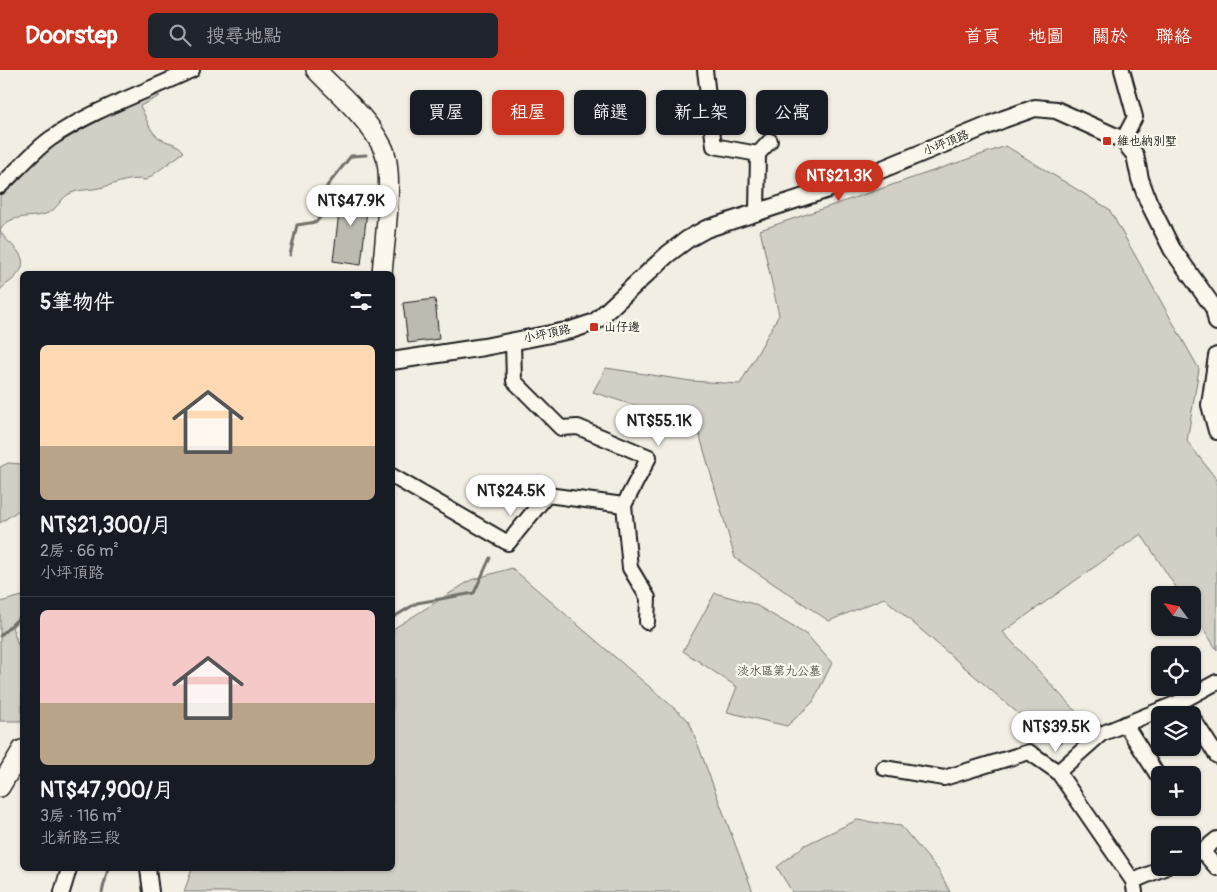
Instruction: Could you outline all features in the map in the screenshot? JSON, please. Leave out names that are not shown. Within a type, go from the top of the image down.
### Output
[{"type":"main road","points":[[316,70],[369,126],[384,150],[389,174],[382,271]]},
{"type":"main road","points":[[0,787],[20,753]]},
{"type":"street","points":[[0,186],[52,137],[192,70]]},
{"type":"street","points":[[705,70],[714,146],[758,154]]},
{"type":"street","points":[[1122,70],[1134,117],[1123,140],[1135,156],[1140,179],[1148,201],[1172,249],[1214,308],[1217,322]]},
{"type":"street","name":"小坪頂路","points":[[395,361],[513,342],[571,330],[595,322],[688,239],[706,230],[856,180],[1035,108],[1056,110],[1123,140]]},
{"type":"street","points":[[757,212],[758,154],[770,141]]},
{"type":"street","points":[[513,342],[514,380],[560,428],[578,427],[649,457],[624,504],[630,568],[648,598],[647,622]]},
{"type":"street","points":[[1217,356],[1210,405],[1217,431]]},
{"type":"street","points":[[395,478],[508,543],[547,495],[624,504]]},
{"type":"street","points":[[1058,772],[1101,734],[1182,701],[1217,682]]},
{"type":"street","points":[[1182,701],[1185,706]]},
{"type":"street","points":[[1125,724],[1152,766]]},
{"type":"street","points":[[1201,730],[1217,756]]},
{"type":"street","points":[[884,768],[944,778],[1029,752],[1058,772],[1134,886],[1151,876]]},
{"type":"street","points":[[1201,850],[1217,839]]},
{"type":"street","points":[[1201,856],[1217,868]]},
{"type":"street","points":[[62,892],[68,871]]},
{"type":"street","points":[[148,871],[151,892]]},
{"type":"green space","points":[[151,95],[160,96],[140,106],[155,134],[161,139],[175,144],[184,152],[146,180],[132,179],[100,188],[74,192],[64,197],[51,211],[42,215],[9,221],[0,231],[0,196],[54,146],[117,109]]},
{"type":"green space","points":[[1006,146],[1109,209],[1199,369],[1187,441],[1217,480],[1217,650],[1201,625],[1201,586],[1175,586],[1141,534],[1003,632],[1089,726],[1056,746],[884,598],[829,621],[735,558],[697,426],[593,392],[606,368],[691,381],[740,384],[779,315],[760,230]]},
{"type":"green space","points":[[0,231],[21,256],[22,268],[14,279],[0,290]]},
{"type":"green space","points":[[8,463],[20,464],[20,509],[0,523],[0,467]]},
{"type":"green space","points":[[512,568],[689,721],[753,892],[184,892],[191,871],[395,871],[395,628],[471,580]]},
{"type":"green space","name":"淡水區第九公墓","points":[[715,593],[754,604],[807,635],[832,663],[813,702],[787,726],[727,712],[737,687],[683,651]]},
{"type":"green space","points":[[20,597],[20,620],[12,627],[20,650],[20,721],[0,721],[0,602]]},
{"type":"green space","points":[[857,820],[901,826],[939,871],[950,892],[792,892],[777,867],[805,845]]},
{"type":"building","points":[[342,189],[369,192],[361,265],[333,261]]},
{"type":"building","points":[[435,299],[439,339],[408,343],[403,303]]},
{"type":"waterway","points":[[290,255],[297,225],[316,222],[324,213],[327,186],[351,156],[366,155]]},
{"type":"waterway","points":[[395,616],[417,603],[474,593],[490,558]]},
{"type":"waterway","points":[[0,636],[20,617]]},
{"type":"waterway","points":[[102,892],[107,871]]},
{"type":"place","name":"維也納別墅","points":[[1107,141]]},
{"type":"place","name":"山仔邊","points":[[594,327]]}]
